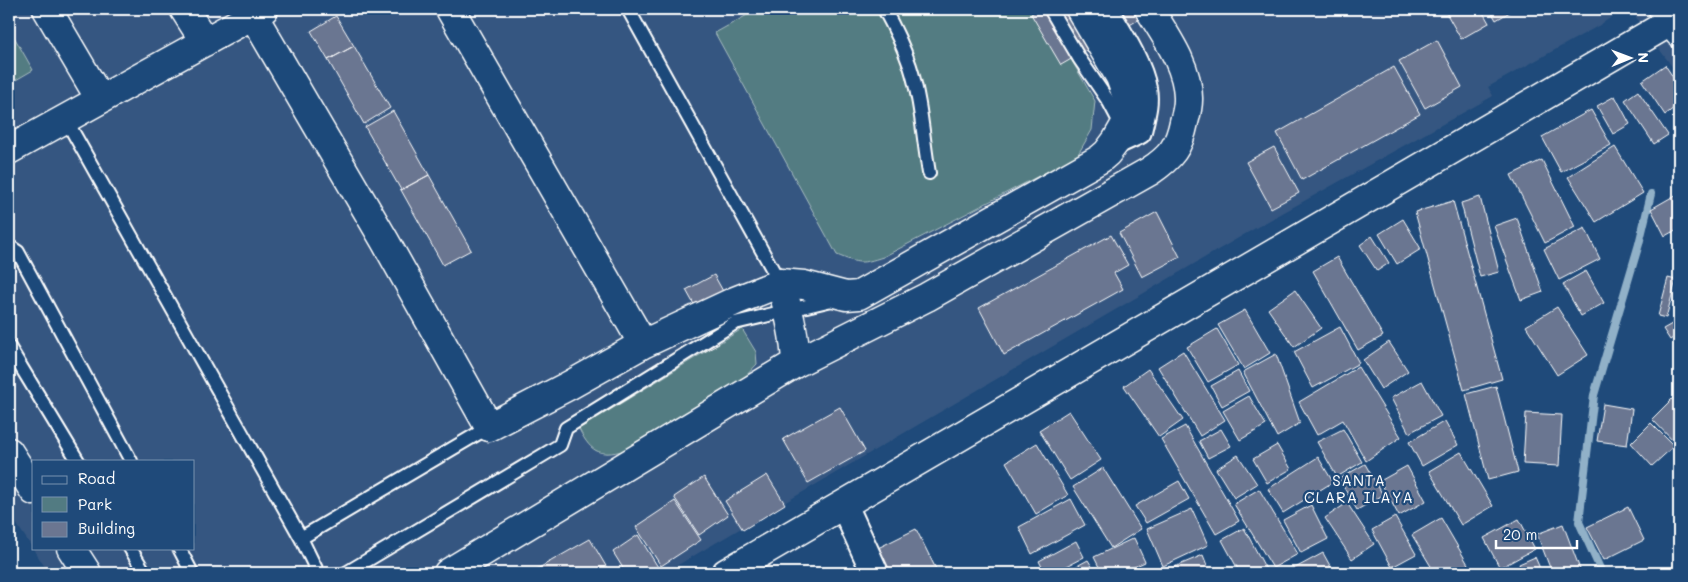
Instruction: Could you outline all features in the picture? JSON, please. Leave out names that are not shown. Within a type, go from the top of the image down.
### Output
[{"type":"main road","points":[[47,9],[100,100]]},
{"type":"main road","points":[[184,9],[205,42]]},
{"type":"main road","points":[[450,9],[643,344]]},
{"type":"main road","points":[[9,150],[258,12],[489,427],[643,344],[735,301],[780,283],[804,285],[846,296],[859,295],[1095,162],[1107,153],[1128,120],[1128,99],[1120,77],[1080,9]]},
{"type":"main road","points":[[448,573],[796,363],[927,297],[1164,162],[1176,148],[1181,134],[1188,100],[1187,86],[1180,62],[1149,9]]},
{"type":"main road","points":[[726,573],[1673,20]]},
{"type":"main road","points":[[780,283],[796,343],[796,363]]},
{"type":"main road","points":[[9,452],[32,488]]},
{"type":"main road","points":[[72,550],[87,573]]},
{"type":"street","points":[[1104,9],[1119,34],[1136,69],[1143,89],[1143,109],[1138,131],[1116,141]]},
{"type":"street","points":[[844,505],[875,573]]},
{"type":"lane","points":[[628,9],[780,283]]},
{"type":"lane","points":[[884,9],[910,66],[916,89],[929,173]]},
{"type":"lane","points":[[1050,9],[1119,121],[1116,141]]},
{"type":"lane","points":[[65,118],[302,538],[318,573]]},
{"type":"lane","points":[[9,248],[18,252],[130,460]]},
{"type":"lane","points":[[346,573],[560,445],[566,428],[735,323],[846,296]]},
{"type":"lane","points":[[9,347],[77,460]]},
{"type":"lane","points":[[302,538],[489,427]]},
{"type":"lane","points":[[131,550],[145,573]]},
{"type":"lane","points":[[180,550],[192,573]]},
{"type":"shaded area","points":[[9,9],[1624,9],[1598,26],[1488,87],[1493,96],[1252,230],[664,573],[49,573],[34,550],[195,550],[195,460],[32,460],[32,547],[12,517],[9,519]]},
{"type":"shaded area","points":[[1630,9],[1679,9],[1679,76]]},
{"type":"green space","points":[[758,9],[1042,9],[1095,101],[1092,130],[1077,156],[883,257],[860,262],[844,258],[837,255],[715,33]]},
{"type":"green space","points":[[9,28],[33,70],[9,84]]},
{"type":"green space","points":[[742,329],[756,352],[757,364],[744,378],[629,449],[612,453],[599,452],[593,449],[584,438],[579,429]]},
{"type":"building","points":[[1040,9],[1157,9],[1061,65],[1031,14]]},
{"type":"building","points":[[1444,9],[1481,9],[1489,23],[1461,39]]},
{"type":"building","points":[[1490,9],[1515,9],[1496,20]]},
{"type":"building","points":[[336,16],[354,46],[328,60],[311,31]]},
{"type":"building","points":[[1437,40],[1462,87],[1425,108],[1399,61]]},
{"type":"building","points":[[354,46],[390,108],[364,124],[328,60]]},
{"type":"building","points":[[1665,65],[1679,86],[1679,104],[1665,115],[1642,81]]},
{"type":"building","points":[[1394,67],[1420,114],[1302,180],[1277,133]]},
{"type":"building","points":[[1638,91],[1668,135],[1654,144],[1625,100]]},
{"type":"building","points":[[1615,96],[1630,124],[1613,134],[1597,106]]},
{"type":"building","points":[[1591,110],[1611,145],[1561,172],[1542,137]]},
{"type":"building","points":[[393,111],[429,175],[401,190],[365,127]]},
{"type":"building","points":[[1274,147],[1299,193],[1271,208],[1246,162]]},
{"type":"building","points":[[1615,147],[1643,193],[1596,222],[1568,177]]},
{"type":"building","points":[[1542,160],[1575,227],[1545,243],[1511,175]]},
{"type":"building","points":[[429,175],[471,250],[443,265],[401,190]]},
{"type":"building","points":[[1679,193],[1679,228],[1665,236],[1651,209]]},
{"type":"building","points":[[1480,197],[1499,272],[1480,277],[1461,203]]},
{"type":"building","points":[[9,201],[16,213],[9,217]]},
{"type":"building","points":[[1453,201],[1502,379],[1464,390],[1415,212]]},
{"type":"building","points":[[1157,212],[1180,257],[1142,277],[1119,233]]},
{"type":"building","points":[[1517,218],[1543,292],[1521,300],[1494,226]]},
{"type":"building","points":[[1403,219],[1421,249],[1397,264],[1379,234]]},
{"type":"building","points":[[1585,228],[1600,259],[1559,280],[1544,249]]},
{"type":"building","points":[[1111,235],[1128,265],[1114,273],[1123,289],[1004,355],[979,308]]},
{"type":"building","points":[[1372,236],[1389,263],[1377,271],[1360,245]]},
{"type":"building","points":[[1337,257],[1383,336],[1358,350],[1313,271]]},
{"type":"building","points":[[1586,271],[1604,303],[1581,316],[1563,284]]},
{"type":"building","points":[[714,275],[724,293],[696,308],[686,290]]},
{"type":"building","points":[[1668,278],[1676,280],[1666,318],[1658,316]]},
{"type":"building","points":[[1295,290],[1321,328],[1294,347],[1268,309]]},
{"type":"building","points":[[1557,307],[1588,355],[1557,375],[1526,326]]},
{"type":"building","points":[[1245,310],[1270,353],[1244,369],[1218,325]]},
{"type":"building","points":[[1679,320],[1679,334],[1670,340],[1663,329]]},
{"type":"building","points":[[1340,327],[1359,363],[1313,388],[1294,352]]},
{"type":"building","points":[[1217,329],[1238,365],[1208,382],[1187,347]]},
{"type":"building","points":[[714,336],[719,344],[704,352],[700,344]]},
{"type":"building","points":[[1389,342],[1408,371],[1381,389],[1363,360]]},
{"type":"building","points":[[1183,351],[1225,420],[1200,436],[1158,367]]},
{"type":"building","points":[[1276,354],[1300,423],[1277,437],[1243,372]]},
{"type":"building","points":[[1358,367],[1401,437],[1366,461],[1343,420],[1317,435],[1299,402]]},
{"type":"building","points":[[1148,369],[1183,420],[1159,437],[1124,386]]},
{"type":"building","points":[[1238,371],[1249,391],[1222,406],[1211,386]]},
{"type":"building","points":[[1422,381],[1441,416],[1409,433],[1391,398]]},
{"type":"building","points":[[1496,386],[1518,472],[1488,480],[1466,394]]},
{"type":"building","points":[[1678,393],[1679,439],[1675,443],[1652,419]]},
{"type":"building","points":[[1249,396],[1266,425],[1240,440],[1223,411]]},
{"type":"building","points":[[1603,404],[1632,409],[1627,445],[1597,441]]},
{"type":"building","points":[[840,407],[865,451],[808,483],[783,439]]},
{"type":"building","points":[[1069,411],[1101,460],[1070,480],[1039,430]]},
{"type":"building","points":[[1526,413],[1562,415],[1559,466],[1523,464]]},
{"type":"building","points":[[1445,421],[1458,445],[1422,466],[1409,442]]},
{"type":"building","points":[[1651,423],[1674,446],[1652,466],[1631,443]]},
{"type":"building","points":[[1185,426],[1239,521],[1216,534],[1161,439]]},
{"type":"building","points":[[1221,429],[1231,446],[1208,458],[1199,441]]},
{"type":"building","points":[[1343,429],[1362,462],[1337,477],[1317,442]]},
{"type":"building","points":[[1037,443],[1068,495],[1036,514],[1006,462]]},
{"type":"building","points":[[1277,445],[1291,469],[1267,483],[1253,459]]},
{"type":"building","points":[[1461,452],[1493,506],[1461,525],[1429,471]]},
{"type":"building","points":[[1238,455],[1257,484],[1234,498],[1216,469]]},
{"type":"building","points":[[1318,457],[1333,482],[1283,513],[1268,489]]},
{"type":"building","points":[[1365,464],[1383,495],[1357,510],[1339,479]]},
{"type":"building","points":[[1407,466],[1426,501],[1399,516],[1380,481]]},
{"type":"building","points":[[1103,468],[1141,529],[1111,548],[1073,487]]},
{"type":"building","points":[[767,475],[785,504],[743,530],[725,501]]},
{"type":"building","points":[[704,477],[728,515],[699,535],[674,497]]},
{"type":"building","points":[[1179,481],[1189,499],[1146,523],[1135,506]]},
{"type":"building","points":[[1259,489],[1298,554],[1273,568],[1234,504]]},
{"type":"building","points":[[1071,499],[1085,525],[1032,554],[1019,527]]},
{"type":"building","points":[[675,501],[701,540],[661,566],[636,527]]},
{"type":"building","points":[[1347,503],[1374,544],[1352,559],[1325,518]]},
{"type":"building","points":[[1311,505],[1328,539],[1301,553],[1283,520]]},
{"type":"building","points":[[1628,507],[1644,540],[1604,560],[1587,527]]},
{"type":"building","points":[[1192,509],[1208,545],[1163,566],[1147,529]]},
{"type":"building","points":[[1395,517],[1416,554],[1392,567],[1372,530]]},
{"type":"building","points":[[1441,518],[1469,566],[1458,573],[1435,573],[1412,535]]},
{"type":"building","points":[[1519,519],[1535,549],[1500,568],[1484,538]]},
{"type":"building","points":[[1563,524],[1581,572],[1552,573],[1537,534]]},
{"type":"building","points":[[1244,528],[1268,573],[1240,573],[1222,540]]},
{"type":"building","points":[[916,529],[938,573],[891,573],[878,548]]},
{"type":"building","points":[[638,535],[661,572],[626,573],[613,552]]},
{"type":"building","points":[[1134,538],[1145,562],[1121,573],[1102,573],[1094,557]]},
{"type":"building","points":[[590,539],[610,573],[530,573]]},
{"type":"building","points":[[1076,541],[1084,557],[1054,573],[1045,573],[1039,561]]},
{"type":"building","points":[[1323,553],[1334,573],[1286,573]]},
{"type":"building","points":[[1203,555],[1210,573],[1174,573],[1172,568]]},
{"type":"building","points":[[1535,557],[1542,573],[1522,573],[1519,564]]},
{"type":"building","points":[[1088,560],[1096,573],[1064,573]]},
{"type":"waterway","points":[[1602,573],[1579,522],[1594,395],[1639,244],[1651,194]]},
{"type":"district","name":"SANTA CLARA ILAYA","points":[[1359,488]]}]
